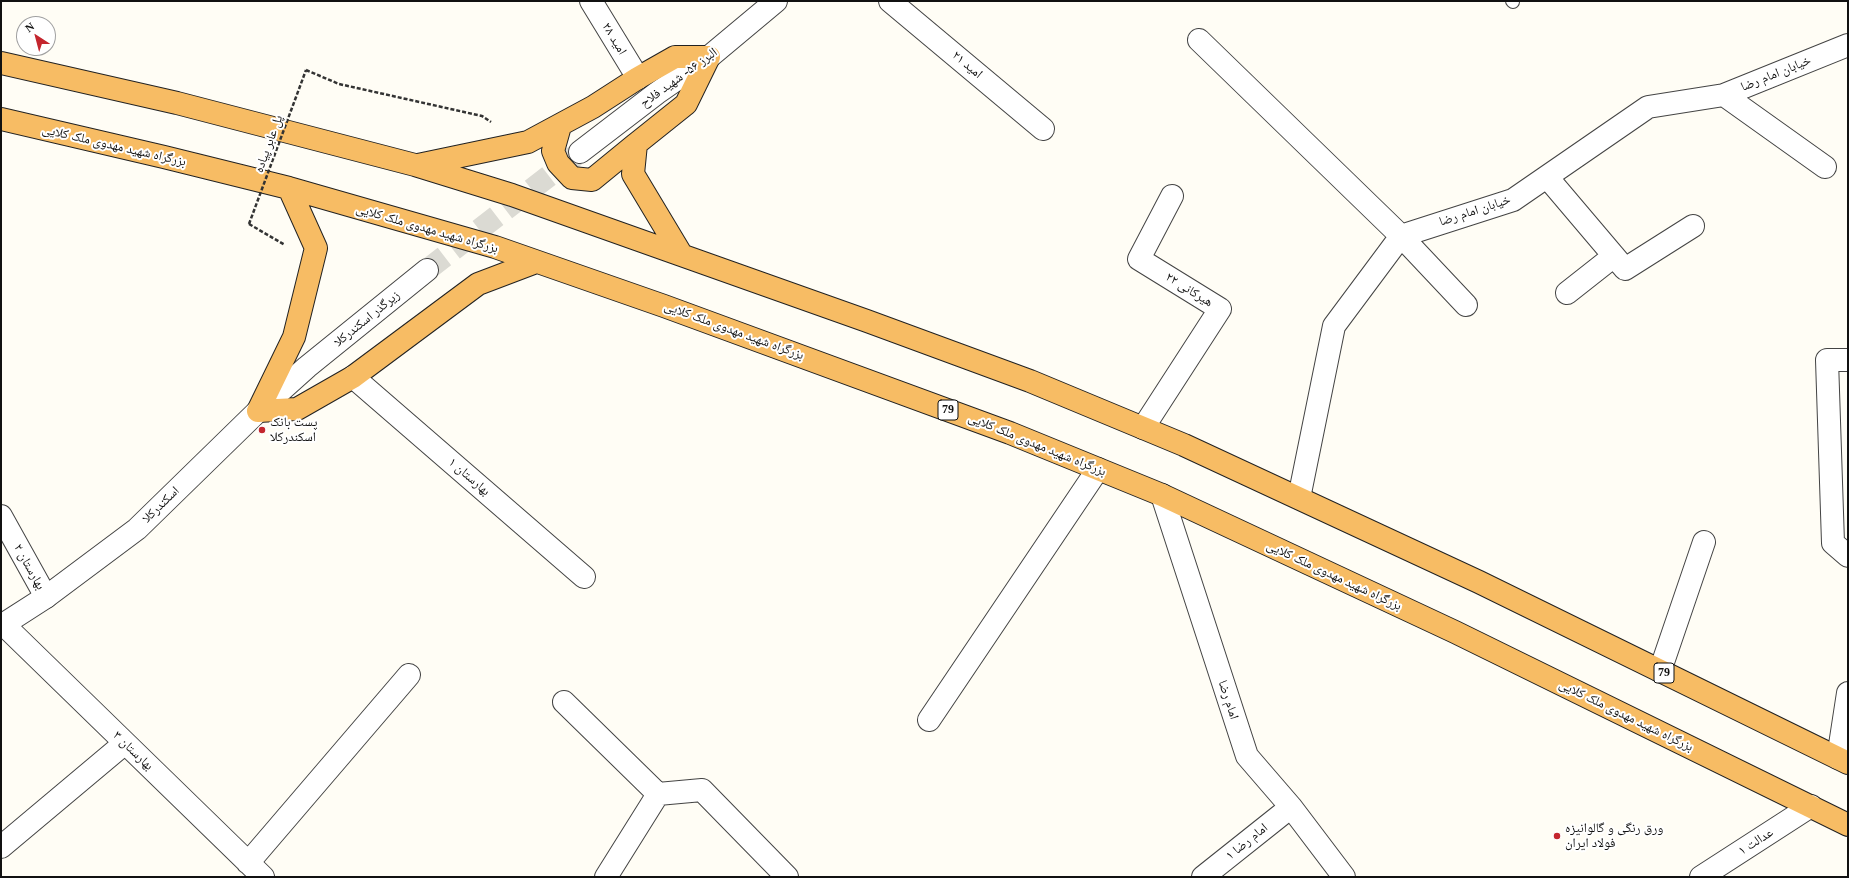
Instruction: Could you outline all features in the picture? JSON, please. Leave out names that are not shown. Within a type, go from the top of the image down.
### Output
[{"type":"highway","points":[[415,165],[528,142],[593,107],[638,78],[675,57],[709,57],[686,104],[592,180],[572,178],[558,163],[553,151],[560,126]]},
{"type":"highway","name":"79","points":[[1,63],[177,103],[415,165],[512,195],[681,254],[988,365],[1184,445],[1299,498],[1479,582],[1843,761]]},
{"type":"highway","name":"بزرگراه شهید مهدوی ملک کلایی","points":[[1,119],[289,188],[495,247],[848,372],[1010,433],[1162,495],[1455,632],[1848,825]]},
{"type":"highway","points":[[636,144],[633,174],[681,254]]},
{"type":"highway","points":[[289,188],[316,248],[294,337],[258,411],[296,409],[353,377],[478,284],[536,262]]},
{"type":"street","name":"امید ۲۸","points":[[591,1],[638,78]]},
{"type":"street","name":"البرز ۵۶- شهید فلاح","points":[[580,152],[657,93],[709,57],[776,1]]},
{"type":"street","name":"امید ۲۱","points":[[890,1],[1043,129]]},
{"type":"street","points":[[1199,40],[1401,236],[1466,305]]},
{"type":"street","name":"خیابان امام رضا","points":[[1401,236],[1513,200],[1648,107],[1724,95],[1848,45]]},
{"type":"street","points":[[1724,95],[1825,167]]},
{"type":"street","points":[[1547,177],[1625,269],[1693,226]]},
{"type":"street","name":"هیرکانی ۲۲","points":[[1143,428],[1220,309],[1139,258],[1172,196]]},
{"type":"street","points":[[1299,498],[1334,326],[1401,236]]},
{"type":"street","points":[[1567,293],[1614,256]]},
{"type":"street","name":"زیرگذر اسکندرکلا","points":[[307,367],[427,270]]},
{"type":"street","points":[[1848,360],[1827,360],[1833,543],[1848,556]]},
{"type":"street","name":"اسکندرکلا","points":[[2,625],[46,597],[136,529],[258,411],[307,367]]},
{"type":"street","name":"بهارستان ۱","points":[[353,377],[584,577]]},
{"type":"street","points":[[929,720],[1098,469]]},
{"type":"street","name":"امام رضا","points":[[1162,495],[1247,756],[1290,807],[1344,877]]},
{"type":"street","name":"بهارستان ۲","points":[[1,516],[46,597]]},
{"type":"street","points":[[1660,671],[1704,542]]},
{"type":"street","name":"بهارستان ۳","points":[[2,625],[255,870]]},
{"type":"street","points":[[255,870],[408,675]]},
{"type":"street","points":[[1843,761],[1848,693]]},
{"type":"street","points":[[564,702],[658,794],[702,790],[787,877]]},
{"type":"street","points":[[1,847],[125,743]]},
{"type":"street","points":[[606,877],[658,794]]},
{"type":"street","name":"عدالت ۱","points":[[1701,877],[1811,806]]},
{"type":"street","name":"امام رضا ۱","points":[[1203,877],[1290,807]]},
{"type":"path","name":"پل عابر پیاده","points":[[286,245],[249,224],[306,70],[339,84],[482,116],[528,142]]},
{"type":"tunnel","points":[[427,270],[580,152]]},
{"type":"place","name":"پست بانک اسکندرکلا","points":[[262,430]]},
{"type":"place","name":"ورق رنگی و گالوانیزه فولاد ایران","points":[[1557,836]]}]
